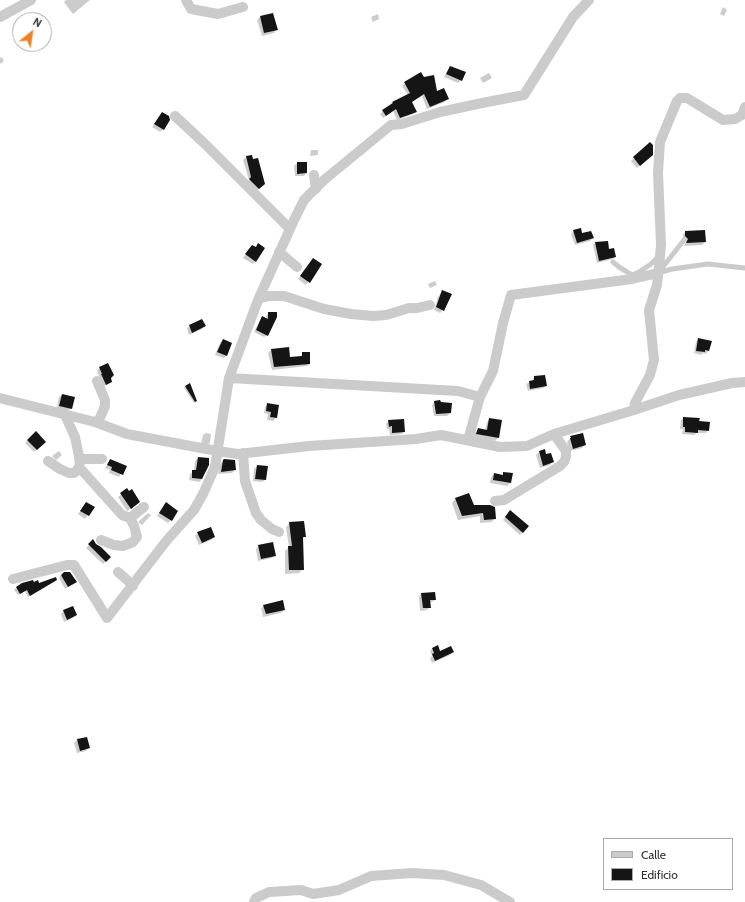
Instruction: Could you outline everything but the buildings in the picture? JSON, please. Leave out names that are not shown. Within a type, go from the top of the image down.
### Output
[{"type":"street","points":[[0,17],[31,0]]},
{"type":"street","points":[[186,0],[191,9],[218,14],[243,7]]},
{"type":"street","points":[[12,579],[67,565],[74,565],[107,618],[167,540],[196,506],[203,494],[215,466],[229,378],[258,300],[304,200],[324,180],[391,125],[402,124],[440,112],[524,95],[573,17],[590,0]]},
{"type":"street","points":[[634,410],[635,403],[653,367],[654,360],[649,310],[657,285],[661,245],[658,173],[660,142],[677,101],[682,98],[687,98],[723,120],[735,119],[742,115],[745,107]]},
{"type":"street","points":[[175,116],[290,229]]},
{"type":"street","points":[[314,175],[316,189]]},
{"type":"street","points":[[280,252],[296,267]]},
{"type":"street","points":[[468,440],[480,397],[493,371],[503,323],[511,296],[632,279],[658,273]]},
{"type":"street","points":[[258,300],[269,296],[284,296],[320,308],[351,314],[373,316],[408,308],[417,308],[430,305]]},
{"type":"street","points":[[229,378],[458,391],[480,397]]},
{"type":"street","points":[[95,422],[99,420],[105,406],[105,400],[98,381]]},
{"type":"street","points":[[0,398],[95,422],[127,434],[217,451],[243,453],[309,446],[416,439],[441,435],[500,447],[527,446],[554,434],[679,395],[732,383],[745,382]]},
{"type":"street","points":[[48,461],[68,473],[74,473],[77,470],[79,463],[74,437],[65,415]]},
{"type":"street","points":[[495,501],[504,500],[515,494],[564,462],[566,451],[554,434]]},
{"type":"street","points":[[243,453],[245,481],[256,513],[261,520],[272,529],[279,532]]},
{"type":"street","points":[[79,463],[102,459]]},
{"type":"street","points":[[79,463],[122,515],[130,518],[137,537],[133,542],[123,546],[101,540]]},
{"type":"street","points":[[130,518],[144,507]]},
{"type":"street","points":[[118,572],[133,586]]},
{"type":"street","points":[[254,902],[256,898],[270,892],[300,890],[313,894],[340,890],[371,876],[412,873],[444,874],[481,885],[510,902]]},
{"type":"lane","points":[[658,273],[684,240]]},
{"type":"lane","points":[[612,262],[632,275],[651,264],[660,255]]},
{"type":"lane","points":[[658,273],[672,269],[708,264],[745,268]]}]
